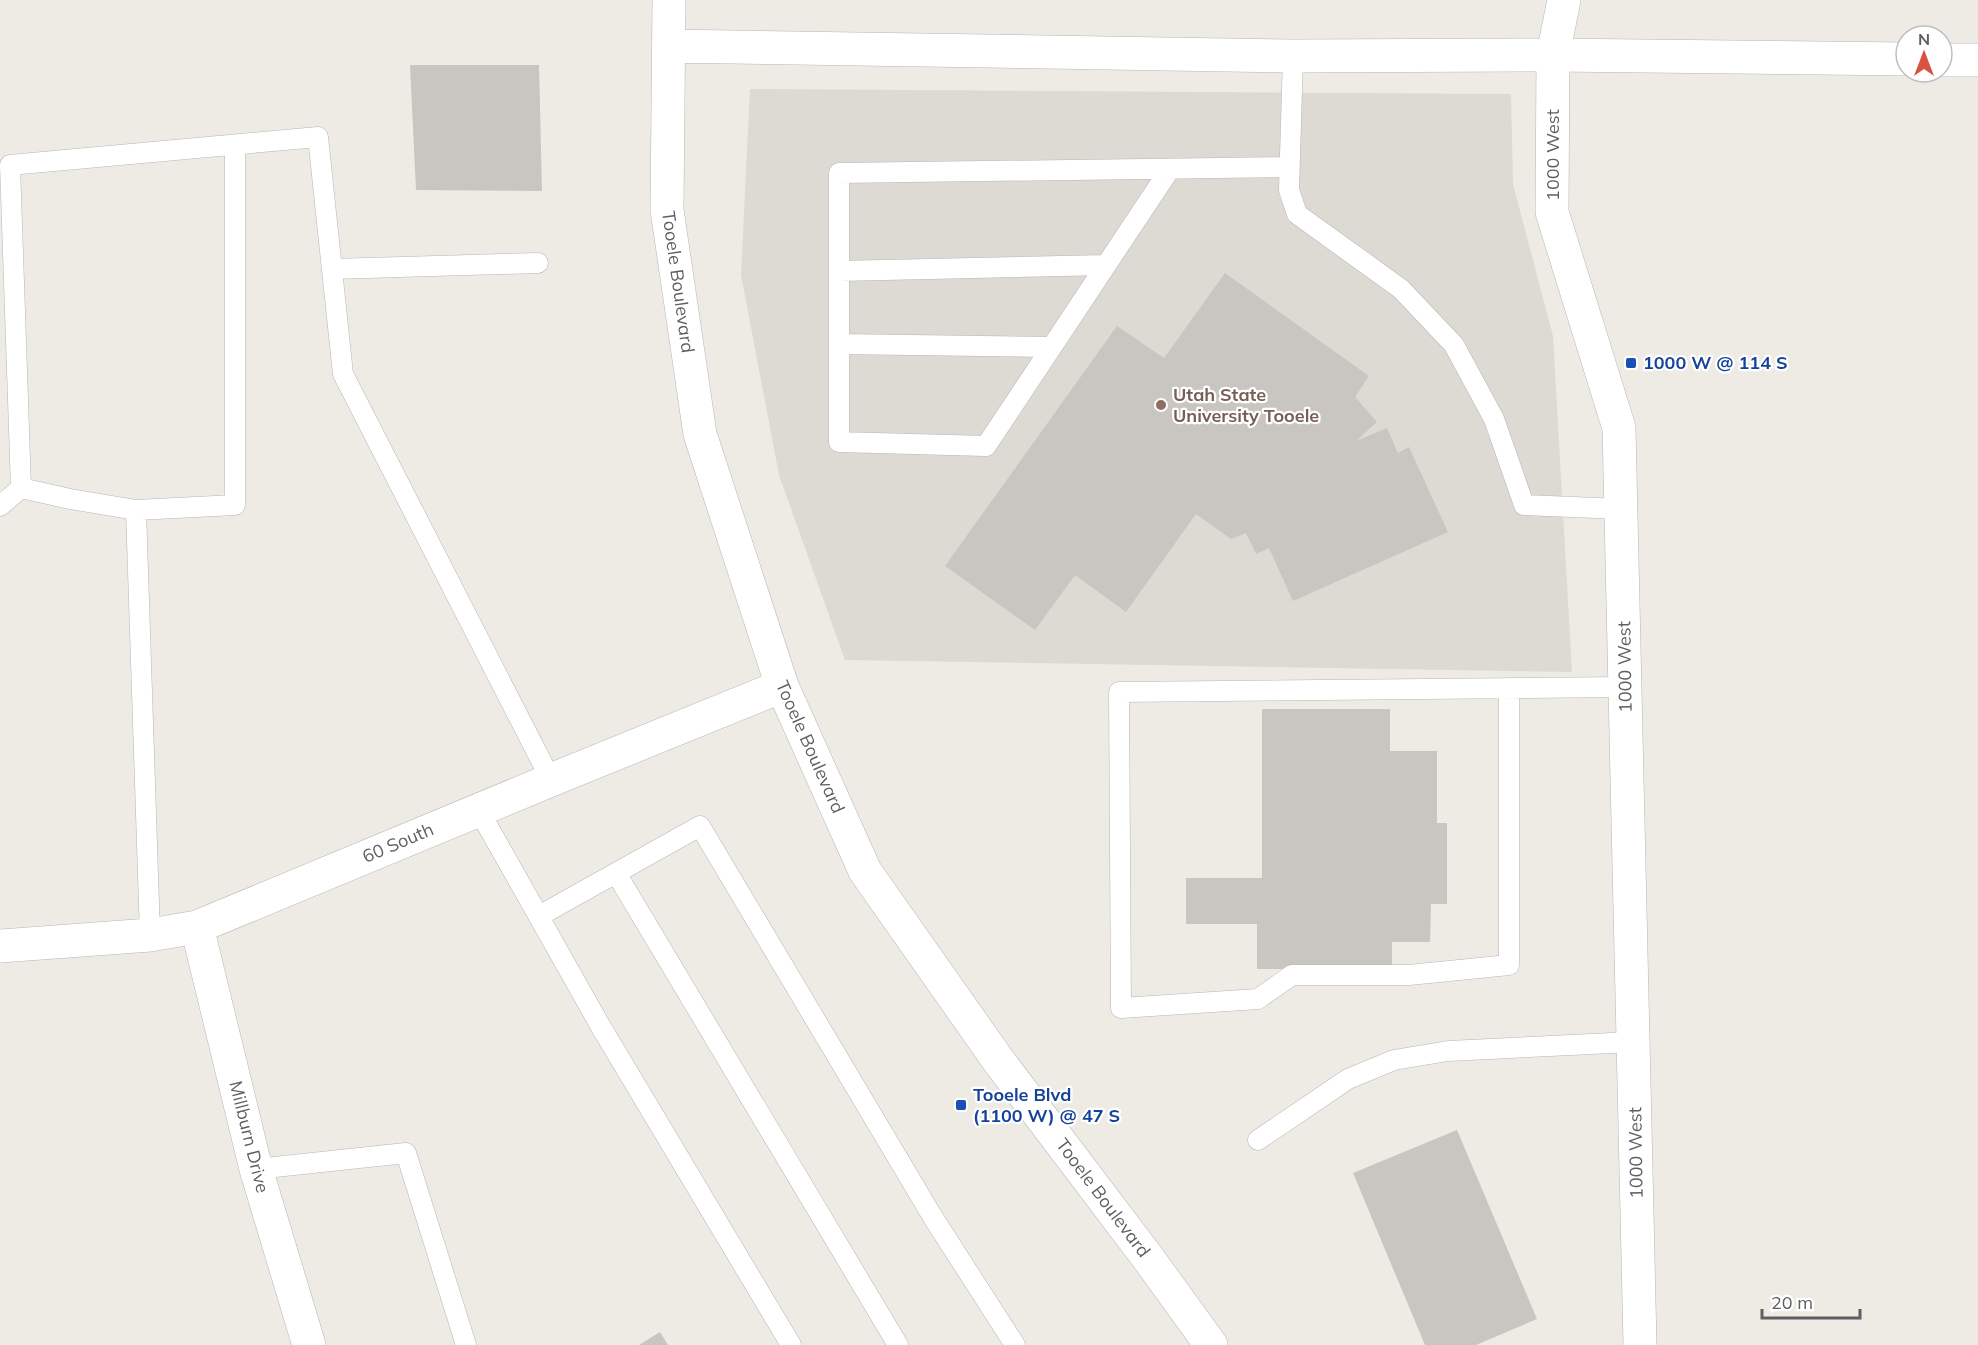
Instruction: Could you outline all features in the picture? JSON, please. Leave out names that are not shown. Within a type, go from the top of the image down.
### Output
[{"type":"street","name":"Tooele Boulevard","points":[[669,0],[667,210],[700,434],[782,686],[865,871],[998,1060],[1211,1345]]},
{"type":"street","name":"1000 West","points":[[1564,0],[1553,55],[1552,212],[1619,428],[1640,1345]]},
{"type":"street","points":[[669,46],[1293,56],[1553,55],[1894,59]]},
{"type":"street","points":[[1954,60],[1978,60]]},
{"type":"street","name":"60 South","points":[[0,946],[150,935],[197,927],[478,809],[782,686]]},
{"type":"street","name":"Millburn Drive","points":[[197,927],[256,1169],[309,1345]]},
{"type":"lane","points":[[1293,56],[1289,190],[1297,214],[1401,290],[1454,345],[1494,419],[1524,505],[1621,509]]},
{"type":"lane","points":[[21,488],[5,165],[318,137],[343,374],[551,780]]},
{"type":"lane","points":[[21,488],[136,510],[235,505],[235,145]]},
{"type":"lane","points":[[1170,169],[986,446],[838,442],[838,174],[1289,167]]},
{"type":"lane","points":[[332,269],[538,263]]},
{"type":"lane","points":[[838,271],[1106,265]]},
{"type":"lane","points":[[838,344],[1051,348]]},
{"type":"lane","points":[[0,506],[21,488]]},
{"type":"lane","points":[[136,510],[150,935]]},
{"type":"lane","points":[[1509,688],[1509,965],[1409,975],[1292,975],[1258,999],[1121,1008],[1119,692],[1509,688],[1625,687]]},
{"type":"lane","points":[[478,809],[601,1027],[791,1345]]},
{"type":"lane","points":[[539,916],[700,826],[934,1219],[1015,1345]]},
{"type":"lane","points":[[616,873],[898,1345]]},
{"type":"lane","points":[[1257,1140],[1348,1079],[1394,1060],[1448,1051],[1634,1042]]},
{"type":"lane","points":[[256,1169],[406,1153],[466,1345]]},
{"type":"shaded area","name":"Utah State University Tooele","points":[[750,89],[1511,94],[1513,184],[1553,336],[1572,672],[845,660],[779,475],[741,275]]},
{"type":"building","points":[[410,65],[539,65],[542,191],[416,190]]},
{"type":"building","points":[[1225,273],[1369,376],[1355,397],[1377,422],[1356,441],[1387,428],[1398,453],[1409,447],[1448,532],[1293,601],[1269,548],[1256,554],[1246,533],[1231,539],[1196,514],[1126,612],[1075,575],[1035,630],[945,566],[1117,326],[1164,358]]},
{"type":"building","points":[[1262,709],[1390,709],[1390,751],[1437,751],[1437,823],[1447,823],[1447,904],[1431,904],[1430,942],[1392,942],[1392,969],[1257,969],[1257,924],[1186,924],[1186,878],[1262,878]]},
{"type":"building","points":[[1457,1130],[1537,1319],[1476,1345],[1425,1345],[1353,1173]]},
{"type":"building","points":[[660,1332],[668,1345],[639,1345]]},
{"type":"place","name":"1000 W @ 114 S","points":[[1631,363]]},
{"type":"place","name":"Utah State University Tooele","points":[[1161,405]]},
{"type":"place","name":"Tooele Blvd (1100 W) @ 47 S","points":[[961,1105]]}]
